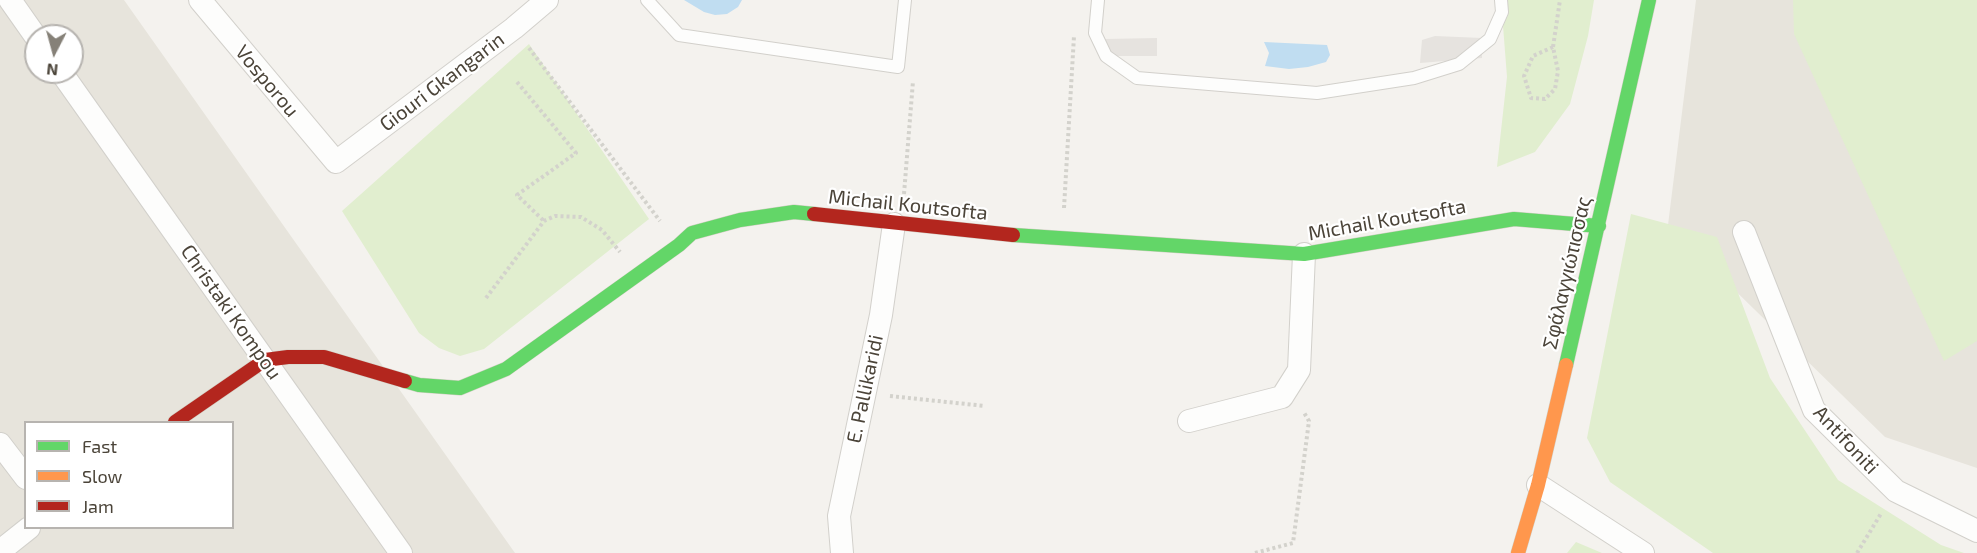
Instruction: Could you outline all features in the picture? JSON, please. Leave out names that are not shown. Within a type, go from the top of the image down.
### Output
[{"type":"street","points":[[10,0],[27,24]]},
{"type":"street","name":"Vosporou","points":[[200,0],[336,162]]},
{"type":"street","name":"Giouri Gkangarin","points":[[336,162],[514,28],[547,0]]},
{"type":"street","name":"Σφάλαγγιώτισσας","points":[[1518,553],[1538,484],[1649,0]]},
{"type":"street","name":"Christaki Kompou","points":[[70,84],[401,553]]},
{"type":"street","name":"Michail Koutsofta","points":[[265,360],[324,357],[418,385],[460,388],[506,369],[692,233],[740,220],[794,212],[897,224],[1063,238],[1304,255],[1514,219],[1599,226]]},
{"type":"street","name":"E. Pallikaridi","points":[[842,553],[839,516],[881,315],[897,224]]},
{"type":"street","name":"Antifoniti","points":[[1744,232],[1814,410],[1896,491],[1977,531]]},
{"type":"street","points":[[1189,421],[1282,397],[1299,370],[1304,255]]},
{"type":"street","points":[[179,421],[265,360]]},
{"type":"street","points":[[0,444],[24,475]]},
{"type":"street","points":[[1538,484],[1643,553]]},
{"type":"street","points":[[0,551],[28,529]]},
{"type":"lane","points":[[647,0],[679,35],[898,67],[905,0]]},
{"type":"lane","points":[[1098,0],[1095,33],[1106,56],[1137,78],[1317,93],[1414,78],[1459,64],[1490,39],[1502,12],[1501,0]]},
{"type":"path","points":[[1553,46],[1533,56],[1524,76],[1531,98],[1545,99],[1555,88],[1558,72],[1553,46],[1560,0]]},
{"type":"path","points":[[514,28],[679,244]]},
{"type":"path","points":[[1063,238],[1074,36]]},
{"type":"path","points":[[897,224],[914,71]]},
{"type":"path","points":[[517,82],[576,153],[517,195],[544,221]]},
{"type":"path","points":[[486,298],[544,221],[555,216],[581,217],[602,230],[620,252]]},
{"type":"path","points":[[1255,553],[1293,543],[1309,421],[1288,388]]},
{"type":"path","points":[[865,393],[985,406]]},
{"type":"path","points":[[1857,553],[1896,491]]},
{"type":"shaded area","points":[[0,0],[124,0],[515,553],[0,553]]},
{"type":"shaded area","points":[[1696,0],[1977,0],[1977,468],[1885,437],[1668,225]]},
{"type":"shaded area","points":[[1435,36],[1482,38],[1482,58],[1420,63],[1422,40]]},
{"type":"shaded area","points":[[1157,38],[1157,56],[1106,56],[1105,39]]},
{"type":"green space","points":[[1501,0],[1594,0],[1588,36],[1570,104],[1535,152],[1497,167],[1507,77]]},
{"type":"green space","points":[[1793,0],[1977,0],[1977,341],[1944,361],[1794,34]]},
{"type":"green space","points":[[529,44],[649,219],[484,349],[460,356],[439,348],[419,333],[342,211]]},
{"type":"green space","points":[[1631,214],[1717,237],[1770,378],[1838,480],[1941,545],[1964,553],[1713,553],[1610,482],[1587,438]]},
{"type":"green space","points":[[1576,542],[1602,553],[1567,553]]},
{"type":"water","points":[[684,0],[742,0],[738,7],[727,14],[715,15],[704,12]]},
{"type":"water","points":[[1264,42],[1327,45],[1330,55],[1326,62],[1308,67],[1289,69],[1265,66],[1269,53]]},
{"type":"traffic: fast","points":[[1566,365],[1649,0]]},
{"type":"traffic: fast","points":[[405,381],[419,385],[460,388],[506,369],[679,245],[692,233],[740,220],[794,212],[814,214]]},
{"type":"traffic: fast","points":[[1013,235],[1304,254],[1514,219],[1599,226]]},
{"type":"traffic: slow","points":[[1518,553],[1538,485],[1566,365]]},
{"type":"traffic: jam","points":[[814,214],[1013,235]]},
{"type":"traffic: jam","points":[[176,421],[265,360],[288,357],[324,357],[405,381]]}]
